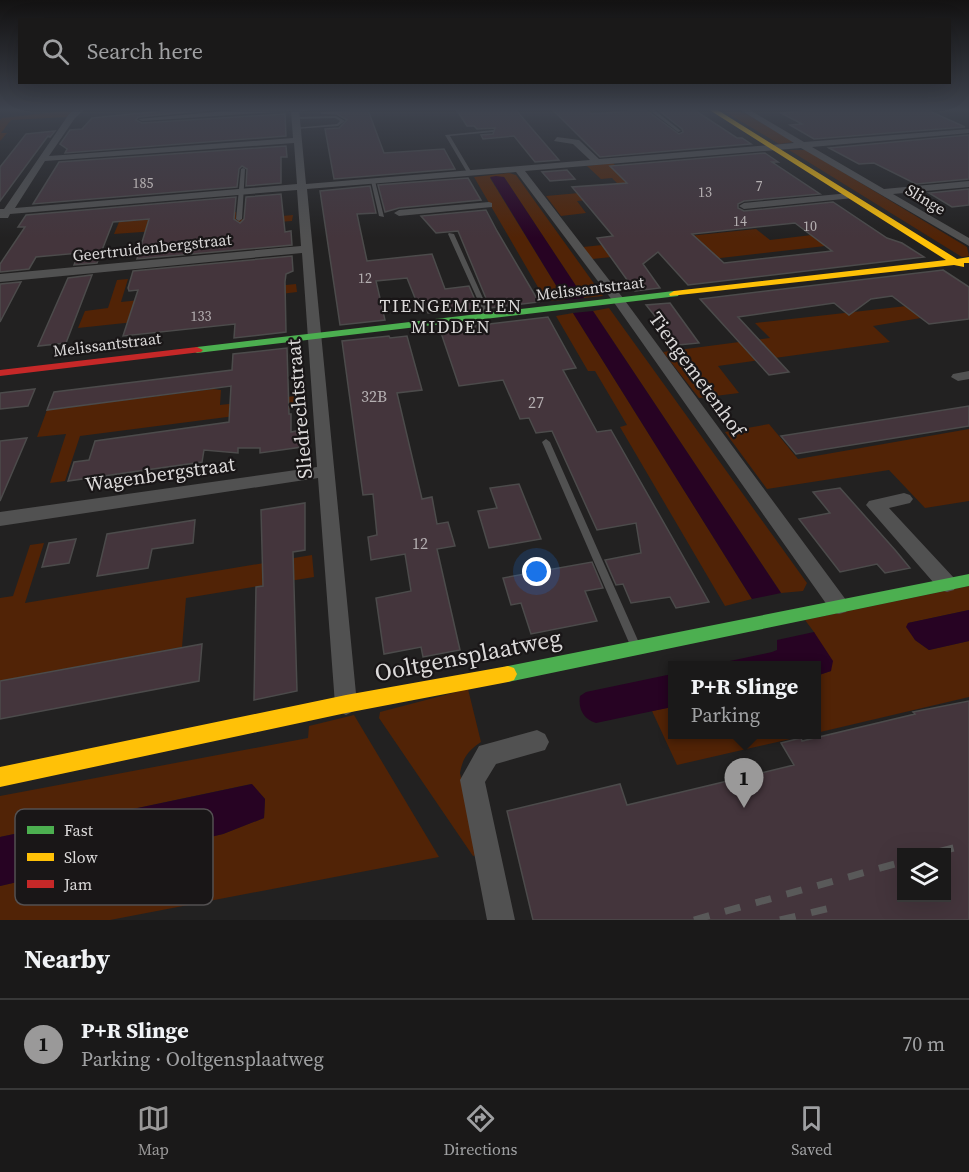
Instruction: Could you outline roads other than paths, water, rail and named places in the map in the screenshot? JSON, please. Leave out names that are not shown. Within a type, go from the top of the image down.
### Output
[{"type":"street","points":[[0,222],[4,212],[48,152]]},
{"type":"street","points":[[43,159],[88,152]]},
{"type":"street","name":"Sliedrechtstraat","points":[[298,152],[326,471],[352,703]]},
{"type":"street","points":[[586,152],[597,162]]},
{"type":"street","points":[[4,212],[716,152]]},
{"type":"street","name":"Slinge","points":[[783,152],[850,196],[962,260],[969,270]]},
{"type":"street","name":"Slinge","points":[[816,152],[969,243]]},
{"type":"street","name":"Tiengemetenhof","points":[[519,169],[619,301],[839,606]]},
{"type":"street","points":[[882,192],[969,184]]},
{"type":"street","points":[[744,206],[850,196]]},
{"type":"street","points":[[399,213],[489,205]]},
{"type":"street","name":"Geertruidenbergstraat","points":[[0,278],[307,249]]},
{"type":"street","name":"Melissantstraat","points":[[0,374],[962,260]]},
{"type":"street","name":"Wagenbergstraat","points":[[0,519],[326,471]]},
{"type":"street","points":[[904,499],[875,505],[947,584]]},
{"type":"street","name":"Ooltgensplaatweg","points":[[0,777],[352,703],[969,580]]},
{"type":"street","points":[[501,920],[472,780],[488,754],[537,742]]},
{"type":"lane","points":[[457,152],[470,173]]},
{"type":"lane","points":[[239,219],[243,170]]},
{"type":"lane","points":[[373,181],[382,216]]},
{"type":"lane","points":[[451,234],[488,316]]},
{"type":"lane","points":[[546,442],[636,647]]},
{"type":"railway","points":[[951,849],[969,844]]},
{"type":"railway","points":[[694,920],[897,863]]},
{"type":"railway","points":[[780,920],[839,906]]},
{"type":"place","name":"P+R Slinge","points":[[744,808]]},
{"type":"district","name":"TIENGEMETEN MIDDEN","points":[[451,315]]}]
